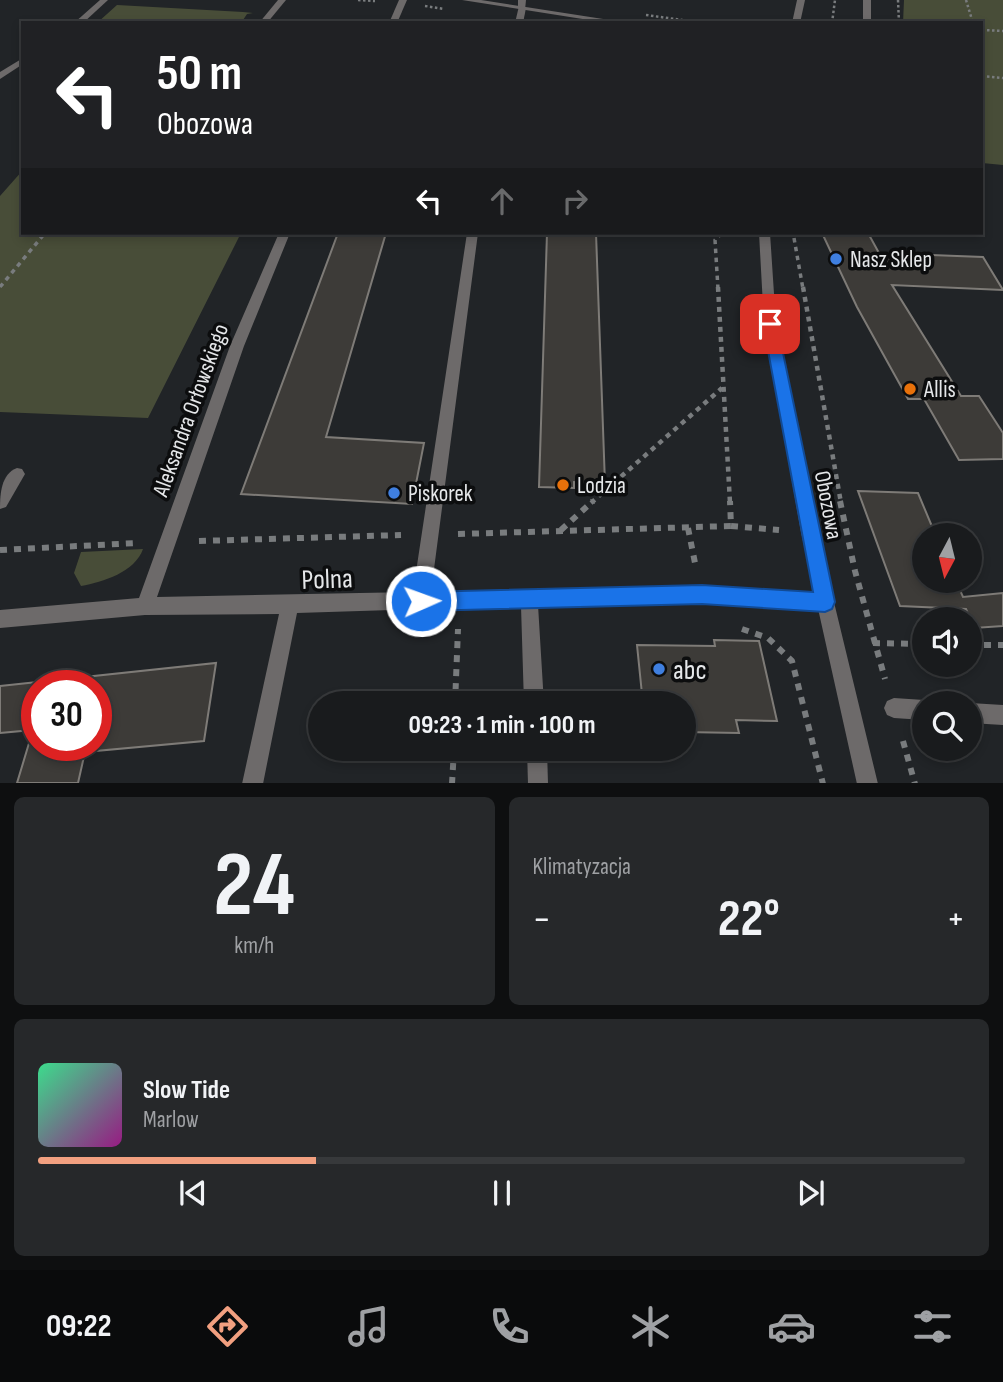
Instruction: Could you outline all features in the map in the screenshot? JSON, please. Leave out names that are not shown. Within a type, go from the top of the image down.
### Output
[{"type":"street","points":[[80,21],[104,0]]},
{"type":"street","points":[[265,21],[282,0]]},
{"type":"street","points":[[394,21],[403,0]]},
{"type":"street","points":[[466,0],[522,4],[614,21]]},
{"type":"street","points":[[796,21],[801,0]]},
{"type":"street","points":[[867,0],[867,21]]},
{"type":"street","points":[[0,76],[21,61]]},
{"type":"street","name":"Aleksandra Orłowskiego","points":[[145,606],[237,346],[283,235]]},
{"type":"street","points":[[421,601],[473,235]]},
{"type":"street","name":"Obozowa","points":[[764,235],[770,324],[825,602],[868,783]]},
{"type":"street","points":[[0,502],[18,474]]},
{"type":"street","name":"Polna","points":[[0,620],[145,606],[290,605],[529,597],[702,595],[825,602]]},
{"type":"street","points":[[529,597],[533,691]]},
{"type":"street","points":[[252,783],[290,605]]},
{"type":"street","points":[[894,708],[912,709]]},
{"type":"street","points":[[982,714],[1003,715]]},
{"type":"street","points":[[537,761],[538,783]]},
{"type":"path","points":[[832,21],[835,0]]},
{"type":"path","points":[[898,0],[899,21]]},
{"type":"path","points":[[967,0],[972,21]]},
{"type":"path","points":[[983,30],[1003,31]]},
{"type":"path","points":[[983,76],[1003,78]]},
{"type":"path","points":[[0,287],[43,235]]},
{"type":"path","points":[[794,235],[848,536],[873,643],[912,644]]},
{"type":"path","points":[[560,531],[723,387]]},
{"type":"path","points":[[456,691],[459,600]]},
{"type":"path","points":[[729,626],[768,638],[792,661],[823,783]]},
{"type":"path","points":[[982,645],[1003,645]]},
{"type":"path","points":[[452,783],[453,761]]},
{"type":"green space","points":[[904,0],[1003,0],[1003,165],[983,163],[983,21],[903,21]]},
{"type":"green space","points":[[117,5],[253,13],[247,14],[242,21],[99,21]]},
{"type":"green space","points":[[21,172],[21,235],[240,235],[148,418],[0,412],[0,196]]},
{"type":"green space","points":[[143,549],[126,570],[108,579],[81,586],[74,573],[81,552]]},
{"type":"building","points":[[337,235],[385,235],[326,437],[424,443],[412,504],[241,494]]},
{"type":"building","points":[[547,235],[596,235],[605,484],[574,482],[574,488],[539,487]]},
{"type":"building","points":[[823,235],[869,235],[879,253],[983,257],[1003,290],[892,285],[961,396],[979,396],[1003,433],[1003,459],[959,460],[924,399],[908,399],[857,307]]},
{"type":"building","points":[[858,491],[918,493],[931,523],[912,523],[912,593],[961,593],[963,597],[1003,593],[1003,626],[982,627],[982,607],[900,606]]},
{"type":"building","points":[[714,640],[759,641],[777,721],[736,720],[739,733],[696,732],[696,691],[642,691],[637,645],[715,646]]},
{"type":"building","points":[[216,663],[204,741],[112,750],[112,674]]},
{"type":"building","points":[[21,684],[21,731],[0,733],[0,686]]},
{"type":"building","points":[[24,761],[83,761],[78,783],[17,783]]},
{"type":"place","name":"Nasz Sklep","points":[[836,259]]},
{"type":"place","name":"Allis","points":[[910,389]]},
{"type":"place","name":"Lodzia","points":[[563,485]]},
{"type":"place","name":"Piskorek","points":[[394,493]]},
{"type":"place","name":"abc","points":[[659,669]]},
{"type":"route","points":[[421,601],[702,595],[825,602],[809,532],[770,324]]}]
